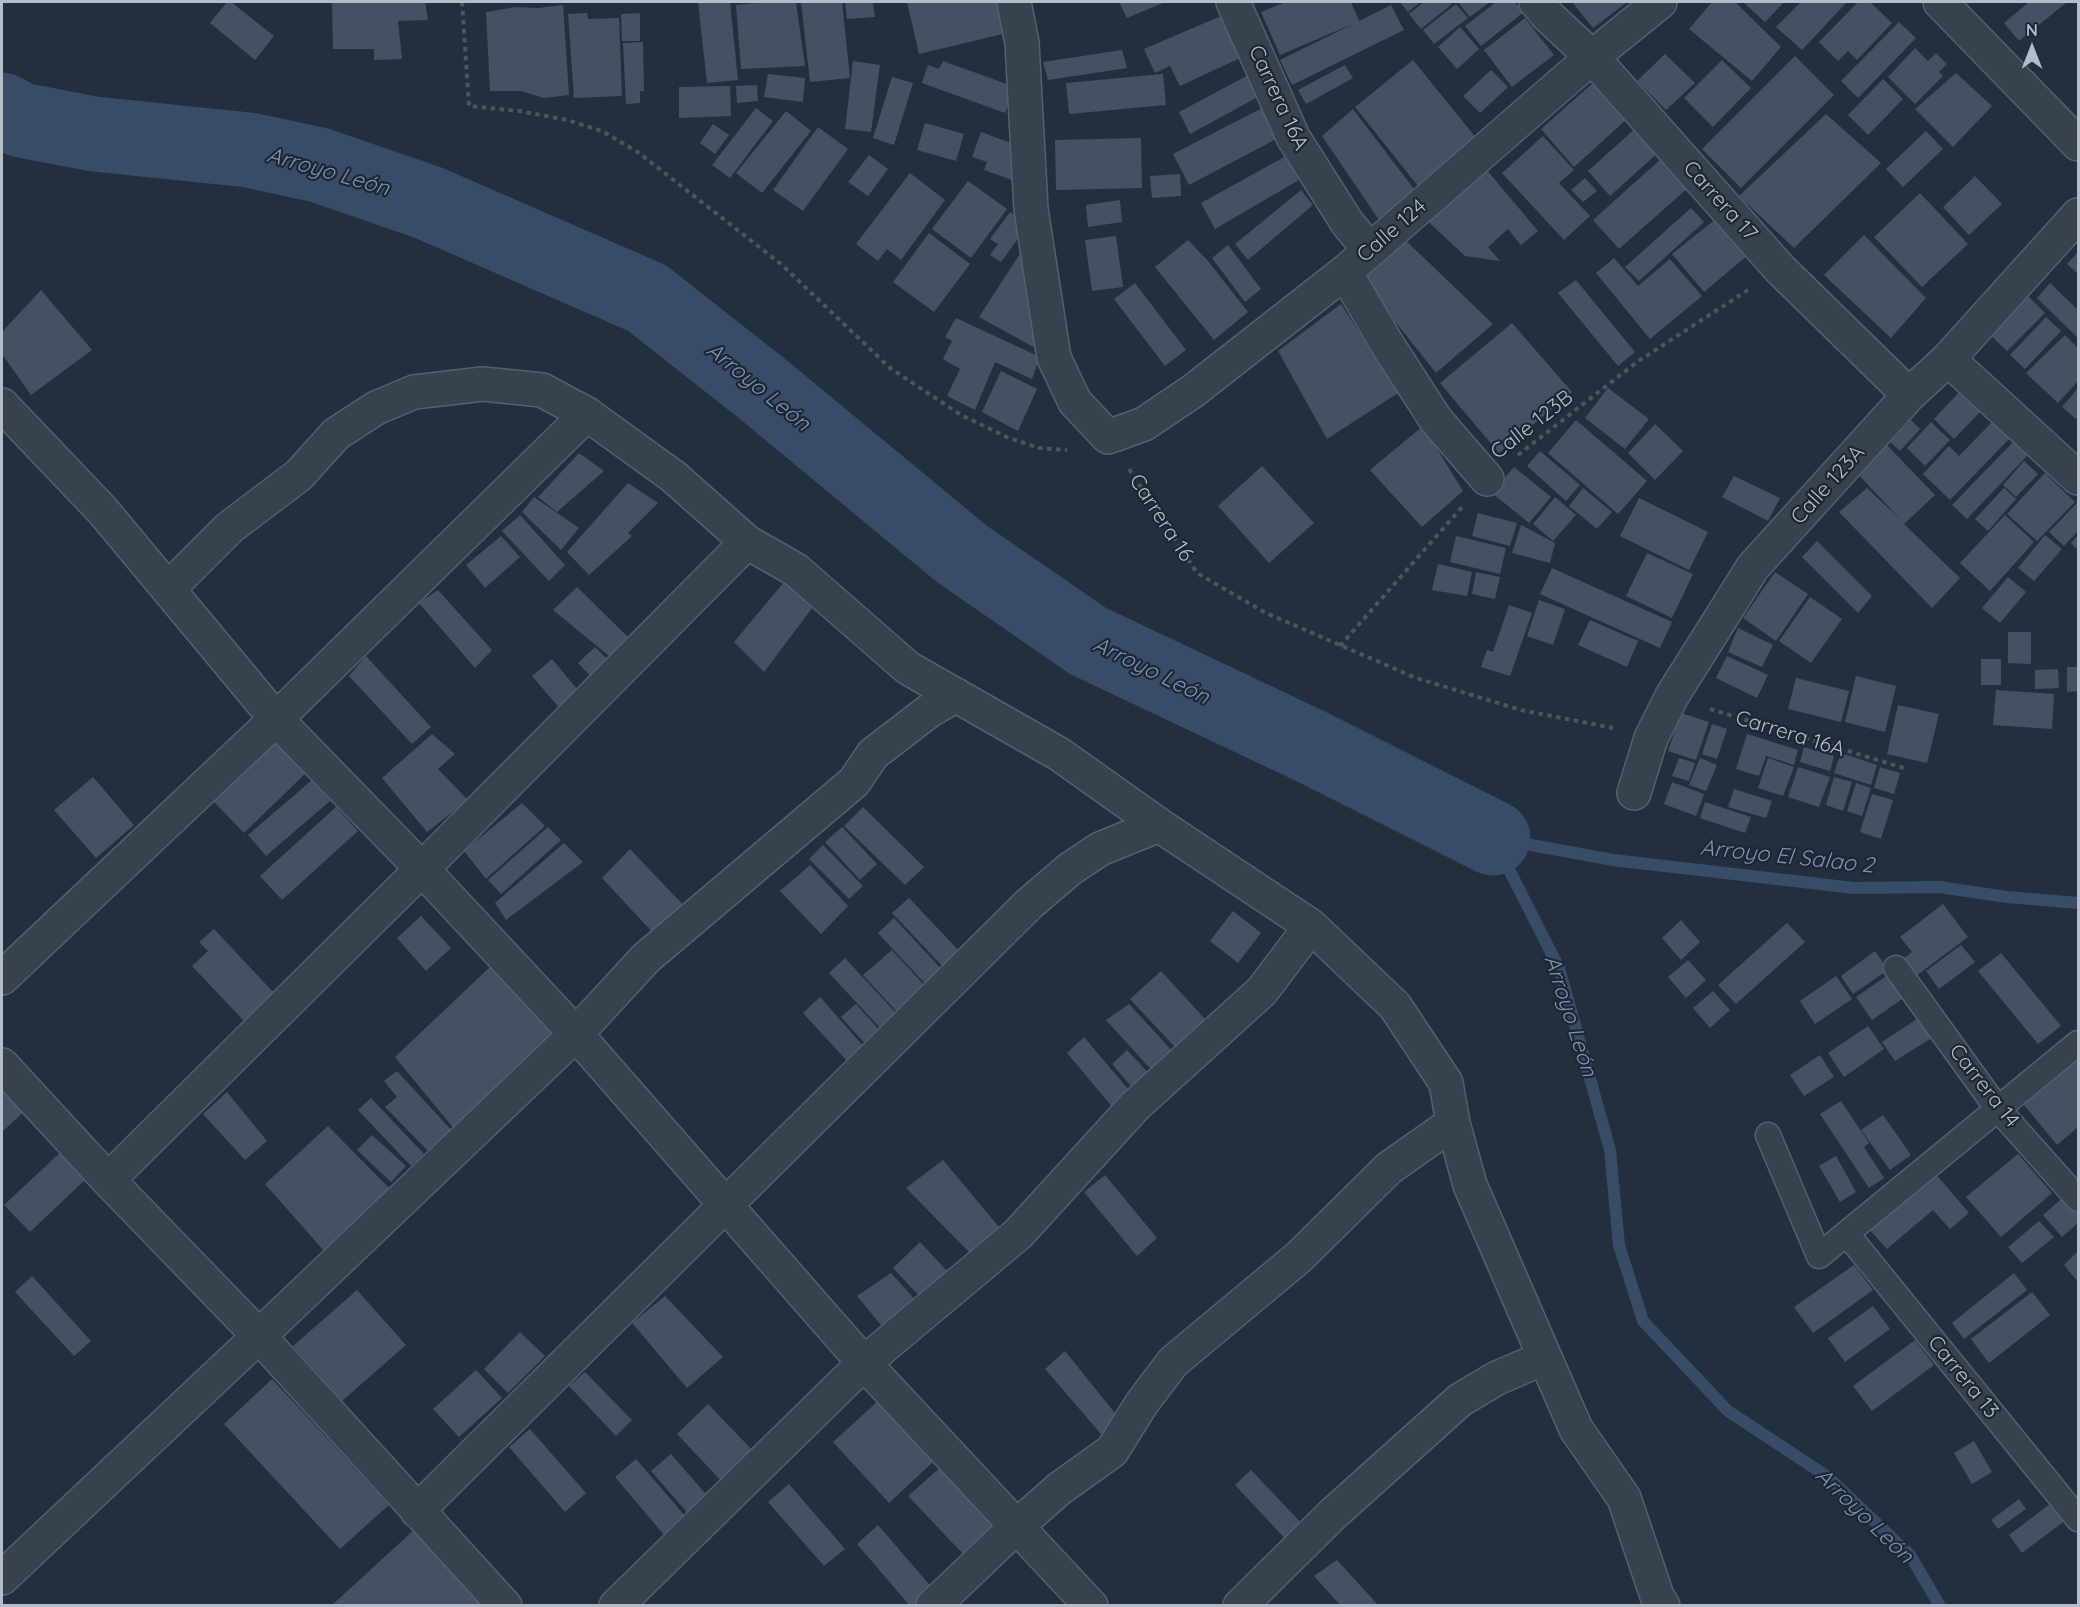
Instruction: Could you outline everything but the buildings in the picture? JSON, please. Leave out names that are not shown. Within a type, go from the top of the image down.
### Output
[{"type":"street","points":[[1014,2],[1022,43],[1030,209],[1054,358],[1075,402],[1108,437]]},
{"type":"street","name":"Carrera 16A","points":[[1233,2],[1293,137],[1348,224],[1370,250]]},
{"type":"street","name":"Carrera 17","points":[[1536,2],[1592,57],[1780,269],[1909,395]]},
{"type":"street","name":"Calle 124","points":[[1108,437],[1144,424],[1192,390],[1345,272],[1592,57],[1660,2]]},
{"type":"street","points":[[1940,2],[2079,144]]},
{"type":"street","name":"Calle 123A","points":[[1634,793],[1651,738],[1672,696],[1754,567],[1909,395],[1948,359],[2079,215]]},
{"type":"street","points":[[1345,272],[1387,344],[1436,420],[1487,479]]},
{"type":"street","points":[[1948,359],[2079,478]]},
{"type":"street","points":[[168,589],[229,528],[299,475],[336,434],[376,408],[414,392],[483,384],[542,390],[587,414],[674,477],[747,542],[796,570],[908,668],[1059,754],[1159,825],[1311,926],[1395,1006],[1446,1083],[1453,1123],[1470,1185],[1576,1429],[1624,1498],[1657,1596],[1663,1605]]},
{"type":"street","points":[[2,405],[104,511],[276,719],[422,869],[576,1034],[864,1363],[1091,1605]]},
{"type":"street","points":[[2,978],[276,719],[587,414]]},
{"type":"street","points":[[108,1180],[747,542]]},
{"type":"street","points":[[2,1578],[576,1034],[646,958],[854,783],[873,754],[929,711],[956,695]]},
{"type":"street","points":[[417,1511],[1029,904],[1070,869],[1100,849],[1159,825]]},
{"type":"street","points":[[616,1605],[864,1363],[1018,1234],[1135,1106],[1262,991],[1311,926]]},
{"type":"street","points":[[2,1065],[108,1180],[259,1336],[505,1605]]},
{"type":"street","points":[[933,1605],[1059,1489],[1112,1451],[1142,1403],[1173,1362],[1299,1257],[1389,1168],[1453,1123]]},
{"type":"street","points":[[1240,1605],[1333,1514],[1460,1400],[1497,1378],[1544,1358]]},
{"type":"lane","name":"Carrera 14","points":[[1896,968],[1997,1108],[2079,1199]]},
{"type":"lane","points":[[1768,1135],[1820,1256],[1997,1108],[2079,1043]]},
{"type":"lane","name":"Carrera 13","points":[[1847,1234],[2079,1519]]},
{"type":"path","points":[[462,2],[469,106],[519,111],[567,120],[602,131],[639,153],[781,264],[890,368],[961,415],[1009,438],[1039,448],[1064,450],[1084,447],[1108,437]]},
{"type":"path","name":"Calle 123B","points":[[1340,646],[1487,479],[1637,362],[1780,269]]},
{"type":"path","name":"Carrera 16","points":[[1108,437],[1197,573],[1266,613],[1416,678],[1521,710],[1618,729],[1651,738]]},
{"type":"path","name":"Carrera 16A","points":[[1672,696],[1781,732],[1907,769]]},
{"type":"waterway","name":"Arroyo León","points":[[2,110],[21,120],[94,134],[249,150],[319,165],[429,203],[647,298],[765,391],[962,554],[1088,641],[1310,746],[1493,838]]},
{"type":"waterway","name":"Arroyo León","points":[[1493,838],[1559,968],[1610,1150],[1619,1245],[1643,1321],[1728,1411],[1828,1477],[1910,1555],[1940,1606]]},
{"type":"waterway","name":"Arroyo El Salao 2","points":[[1493,838],[1613,860],[1854,888],[1939,887],[2007,897],[2078,903]]}]
